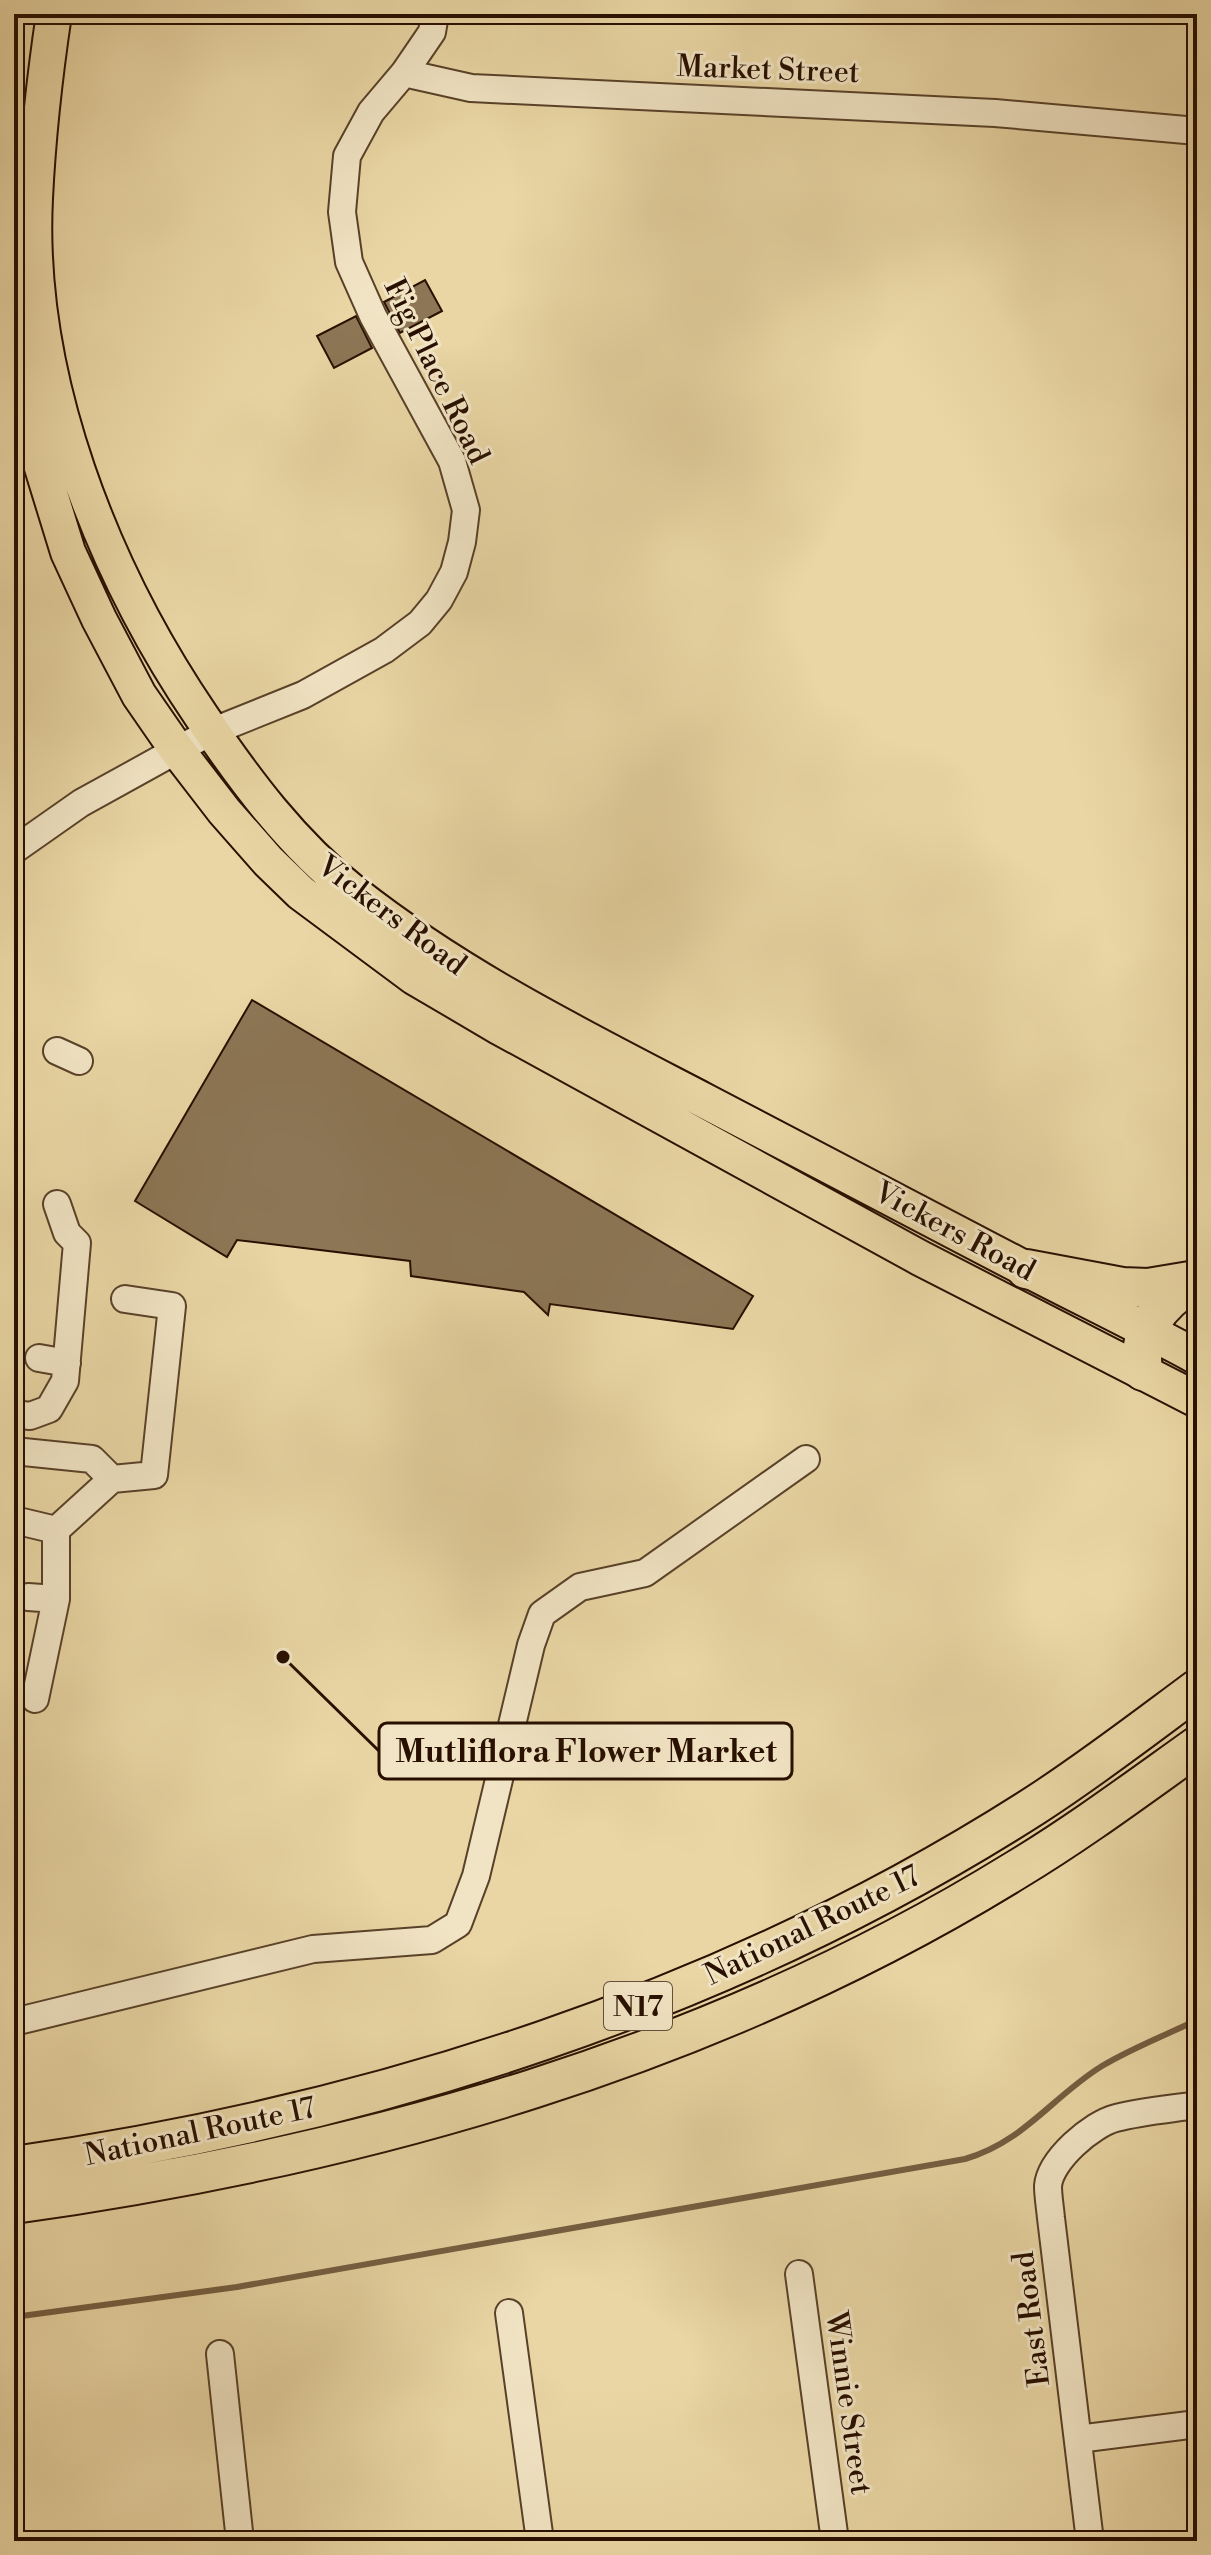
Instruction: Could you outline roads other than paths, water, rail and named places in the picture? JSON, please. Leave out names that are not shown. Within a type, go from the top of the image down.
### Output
[{"type":"highway","points":[[1026,1269],[1122,1287],[1148,1288],[1197,1280]]},
{"type":"highway","points":[[1143,1371],[1142,1347],[1158,1309],[1171,1296],[1197,1280]]},
{"type":"highway","name":"National Route 17","points":[[14,2166],[91,2155],[252,2123],[382,2091],[520,2048],[716,1974],[816,1927],[928,1868],[1031,1808],[1197,1689]]},
{"type":"highway","name":"N17","points":[[14,2204],[165,2181],[367,2137],[477,2108],[678,2037],[794,1987],[892,1939],[1016,1870],[1197,1746]]},
{"type":"main road","points":[[14,177],[33,14]]},
{"type":"main road","name":"Vickers Road","points":[[54,14],[35,199],[38,279],[59,413],[95,517],[120,574],[181,687],[255,794],[306,850],[351,891],[511,1000],[1197,1357]]},
{"type":"main road","name":"Vickers Road","points":[[14,313],[32,435],[68,552],[99,619],[139,695],[177,750],[233,821],[301,893],[414,977],[499,1027],[920,1258],[1197,1400]]},
{"type":"street","points":[[404,73],[432,32],[435,14]]},
{"type":"street","name":"Fig Place Road","points":[[14,850],[81,803],[177,750],[211,732],[303,695],[384,650],[420,623],[439,600],[454,572],[466,510],[452,461],[373,316],[349,262],[342,212],[347,156],[371,112],[404,73]]},
{"type":"street","name":"Market Street","points":[[404,73],[471,88],[819,102],[995,113],[1197,131]]},
{"type":"street","points":[[14,1414],[30,1416],[49,1409],[65,1381],[77,1243],[67,1233],[57,1204]]},
{"type":"street","points":[[35,1699],[56,1599],[56,1530],[112,1479],[154,1475],[172,1306],[125,1299]]},
{"type":"street","points":[[39,1358],[67,1363]]},
{"type":"street","points":[[14,1451],[92,1459],[112,1479]]},
{"type":"street","points":[[14,2022],[313,1949],[432,1940],[458,1924],[476,1876],[531,1645],[542,1614],[580,1587],[645,1573],[806,1459]]},
{"type":"street","points":[[14,1520],[56,1530]]},
{"type":"street","points":[[28,1597],[56,1599]]},
{"type":"street","name":"East Road","points":[[1090,2541],[1048,2185],[1056,2163],[1065,2153],[1114,2118],[1197,2105]]},
{"type":"street","name":"Winnie Street","points":[[799,2274],[835,2541]]},
{"type":"street","points":[[509,2313],[540,2541]]},
{"type":"street","points":[[220,2354],[240,2541]]},
{"type":"street","points":[[1078,2439],[1197,2424]]},
{"type":"waterway","points":[[14,2317],[237,2287],[965,2159],[1004,2142],[1102,2066],[1197,2020]]},
{"type":"place","name":"Mutliflora Flower Market","points":[[283,1657]]}]
